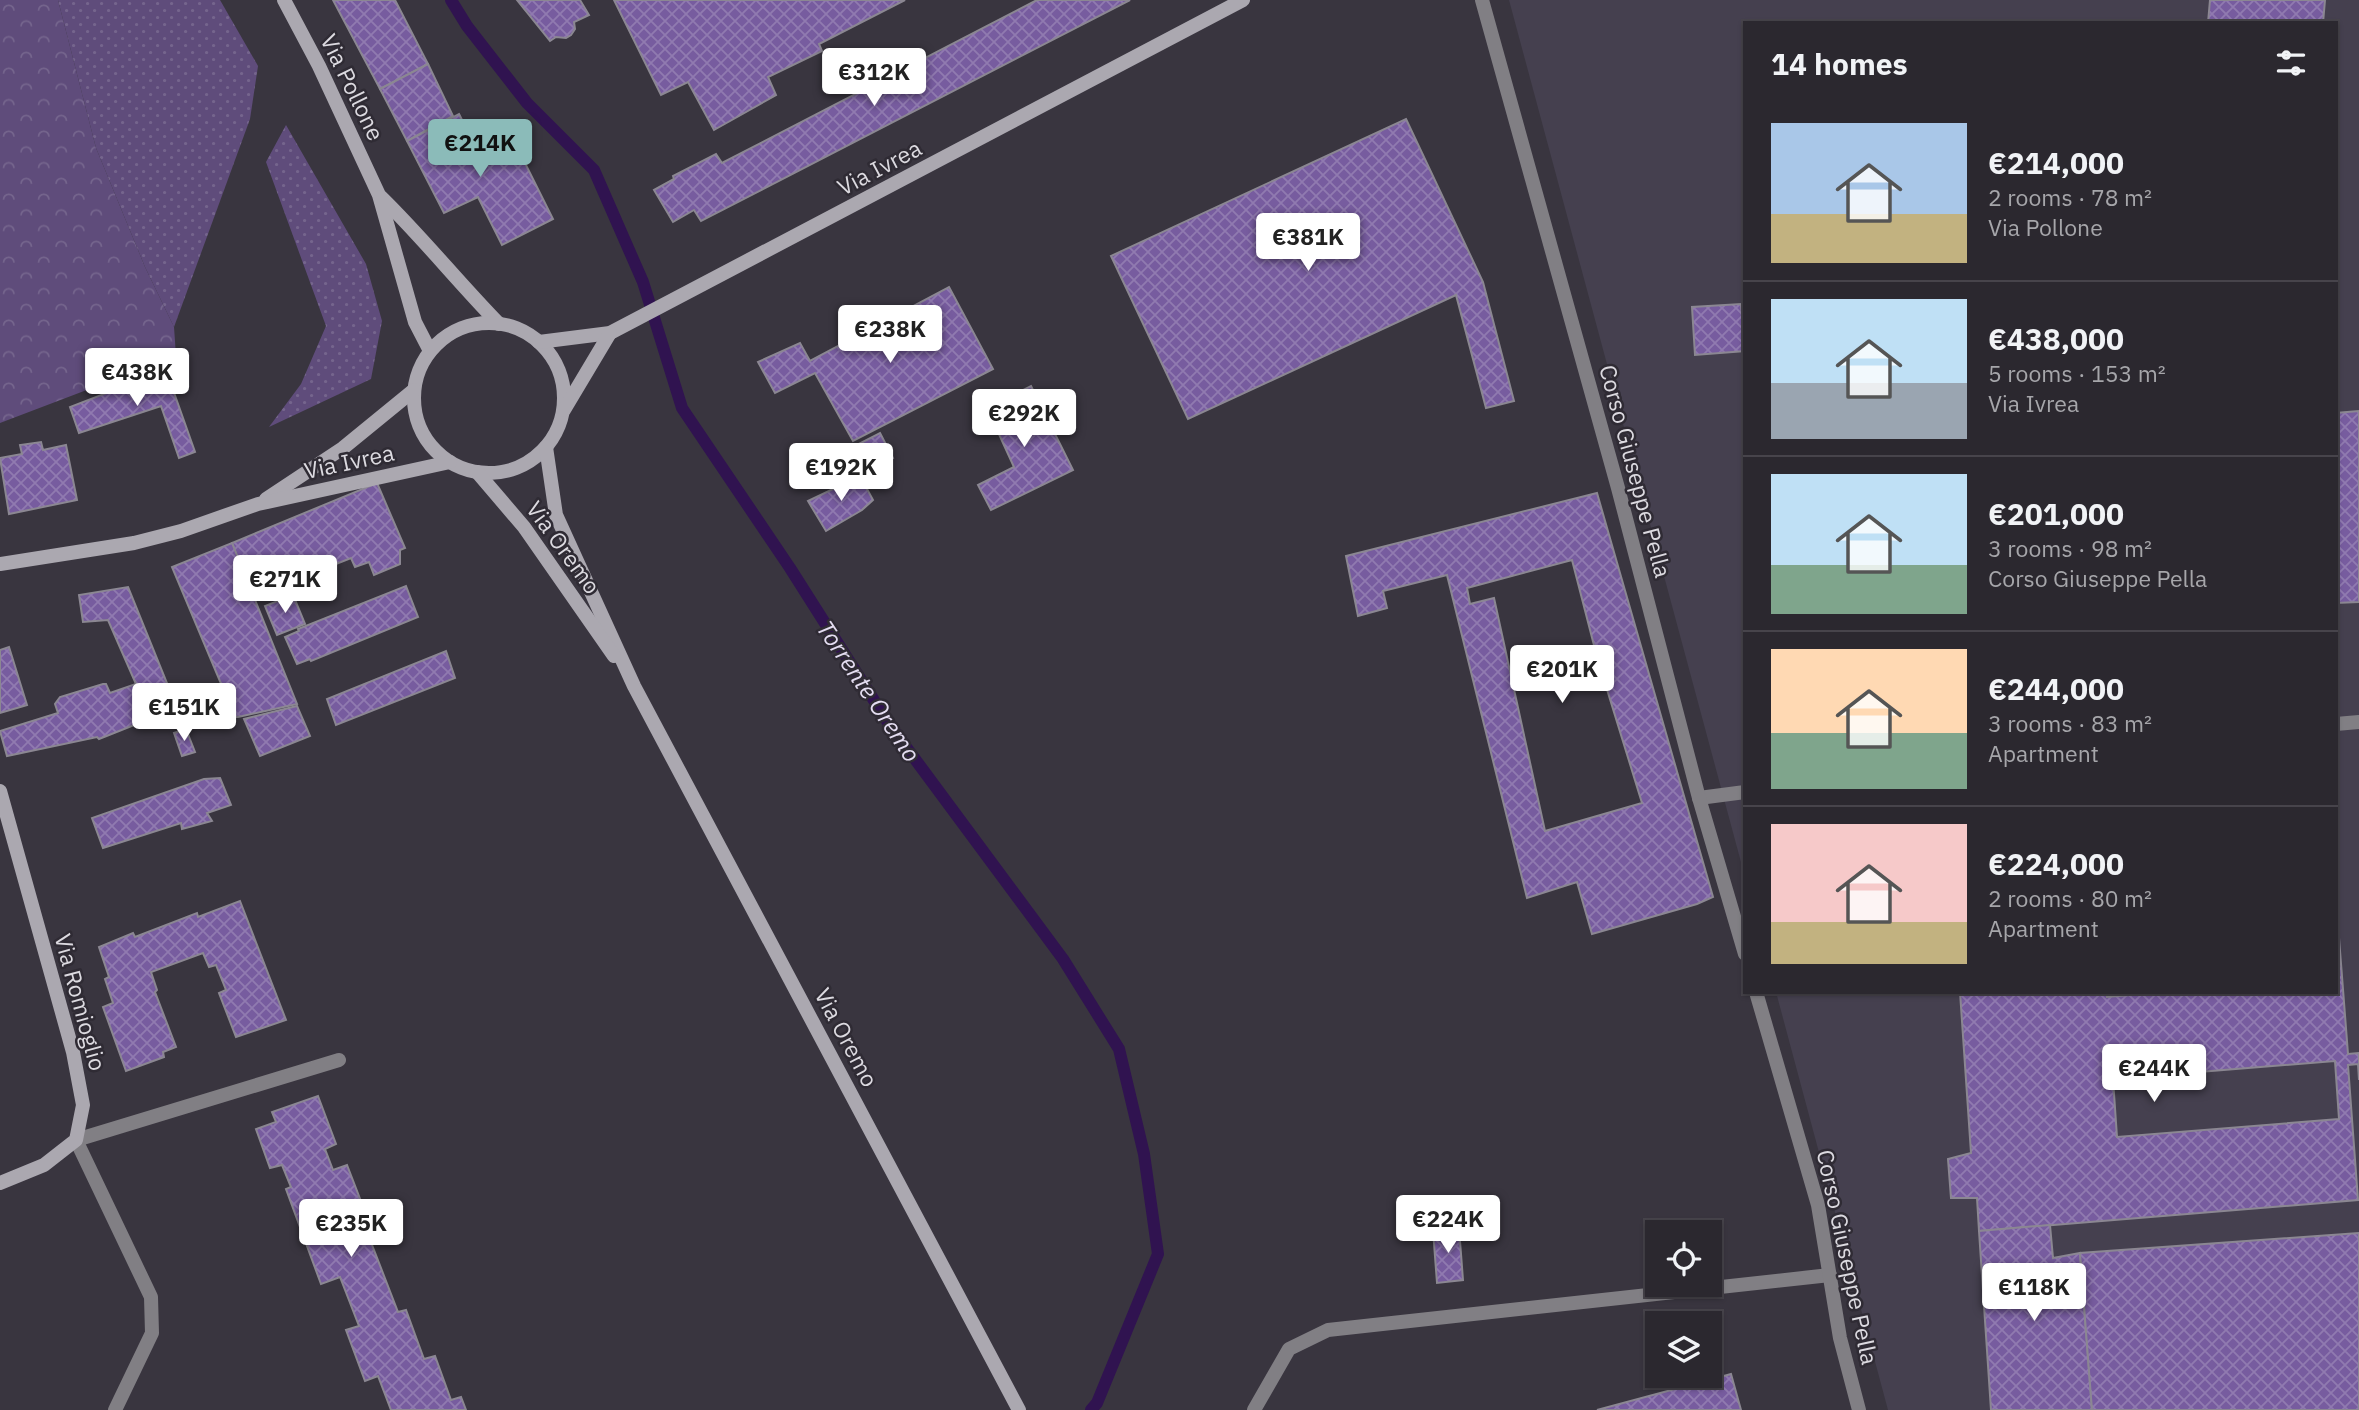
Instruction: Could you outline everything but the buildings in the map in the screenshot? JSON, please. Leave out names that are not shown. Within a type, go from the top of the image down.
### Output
[{"type":"main road","name":"Via Pollone","points":[[284,0],[319,66],[379,195],[415,322],[430,351]]},
{"type":"main road","name":"Via Ivrea","points":[[539,342],[610,333],[708,284],[1243,0]]},
{"type":"main road","name":"Via Pollone","points":[[379,195],[414,229],[453,276],[499,324]]},
{"type":"main road","points":[[563,411],[564,386],[555,362],[539,342],[520,330],[499,324],[474,324],[450,334],[430,351],[414,390],[415,412],[422,431],[434,448],[450,462],[477,472],[502,472],[527,463],[546,447],[557,430],[563,411],[610,333]]},
{"type":"main road","name":"Via Ivrea","points":[[258,504],[343,448],[414,390]]},
{"type":"main road","name":"Via Oremo","points":[[546,447],[556,515],[634,686],[1019,1410]]},
{"type":"main road","name":"Via Ivrea","points":[[0,564],[134,543],[181,531],[258,504],[450,462]]},
{"type":"main road","name":"Via Oremo","points":[[477,472],[524,527],[634,686]]},
{"type":"main road","name":"Via Romioglio","points":[[0,790],[74,1052],[83,1105],[76,1140]]},
{"type":"main road","points":[[0,1183],[44,1166],[76,1140]]},
{"type":"street","name":"Corso Giuseppe Pella","points":[[1482,0],[1618,488],[1699,798],[1743,947]]},
{"type":"street","points":[[2338,724],[2359,722]]},
{"type":"street","points":[[1699,798],[1743,792]]},
{"type":"street","name":"Corso Giuseppe Pella","points":[[1757,994],[1818,1205],[1840,1338],[1859,1410]]},
{"type":"street","points":[[115,1410],[152,1333],[151,1297],[76,1140],[339,1060]]},
{"type":"street","points":[[1254,1410],[1289,1349],[1328,1330],[1830,1275]]},
{"type":"shaded area","points":[[1509,0],[2359,0],[2359,1410],[1888,1410],[1777,994],[2338,994],[2338,21],[1743,21],[1743,870]]},
{"type":"green space","points":[[0,0],[58,0],[96,148],[145,267],[174,327],[176,356],[0,423]]},
{"type":"green space","points":[[58,0],[220,0],[258,66],[250,119],[174,327],[145,267],[96,148]]},
{"type":"green space","points":[[286,125],[366,264],[382,321],[371,379],[269,427],[301,384],[326,326],[266,162]]},
{"type":"waterway","name":"Torrente Oremo","points":[[451,0],[467,26],[527,103],[594,170],[643,282],[682,408],[790,568],[889,724],[1063,959],[1119,1049],[1144,1154],[1158,1254],[1097,1403],[1091,1410]]}]
